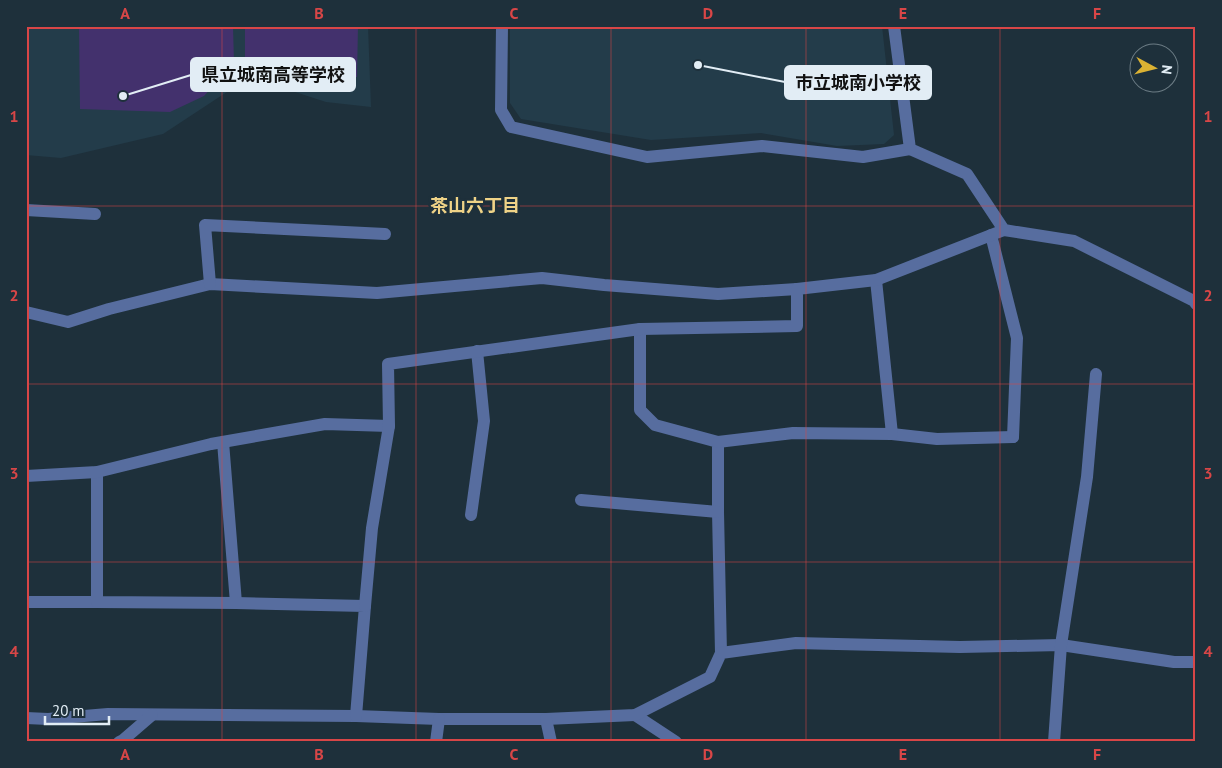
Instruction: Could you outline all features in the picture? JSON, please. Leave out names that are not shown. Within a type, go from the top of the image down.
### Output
[{"type":"street","points":[[502,26],[501,110],[511,127],[647,157],[762,146],[863,157],[910,149],[967,174],[1004,230]]},
{"type":"street","points":[[894,26],[910,149]]},
{"type":"street","points":[[26,210],[95,214]]},
{"type":"street","points":[[210,284],[205,225],[385,234]]},
{"type":"street","points":[[26,312],[68,322],[109,309],[210,284],[376,293],[542,278],[718,294],[797,289],[876,280],[1004,230],[1074,241],[1194,301],[1196,304]]},
{"type":"street","points":[[640,329],[640,410],[655,425],[718,442],[793,433],[892,434],[937,439],[1013,437],[1017,338],[991,235]]},
{"type":"street","points":[[876,280],[892,434]]},
{"type":"street","points":[[356,716],[372,528],[389,426],[388,364],[640,329],[797,326],[797,289]]},
{"type":"street","points":[[471,515],[484,422],[477,351]]},
{"type":"street","points":[[1054,742],[1061,645],[1087,477],[1096,374]]},
{"type":"street","points":[[26,476],[98,472],[222,442],[325,424],[389,426]]},
{"type":"street","points":[[222,442],[236,603]]},
{"type":"street","points":[[26,718],[48,719],[108,714],[356,716],[439,719],[635,715],[710,678],[721,653],[718,442]]},
{"type":"street","points":[[98,472],[98,602]]},
{"type":"street","points":[[581,500],[718,512]]},
{"type":"street","points":[[26,602],[365,606]]},
{"type":"street","points":[[721,653],[796,642],[960,647],[1061,645],[1174,662],[1196,662]]},
{"type":"street","points":[[119,742],[124,740],[152,714]]},
{"type":"street","points":[[635,715],[676,742]]},
{"type":"street","points":[[546,718],[551,742]]},
{"type":"street","points":[[436,742],[439,719]]},
{"type":"shaded area","points":[[26,26],[368,26],[371,107],[326,102],[292,91],[242,82],[163,134],[61,158],[26,155]]},
{"type":"shaded area","points":[[79,26],[233,26],[234,63],[204,96],[170,112],[80,109]]},
{"type":"shaded area","points":[[245,26],[358,26],[357,77],[245,77]]},
{"type":"shaded area","points":[[510,26],[882,26],[894,135],[884,144],[837,146],[761,133],[651,140],[521,119],[510,103]]},
{"type":"place","name":"市立城南小学校","points":[[698,65]]},
{"type":"place","name":"県立城南高等学校","points":[[123,96]]},
{"type":"district","name":"茶山六丁目","points":[[475,205]]}]
